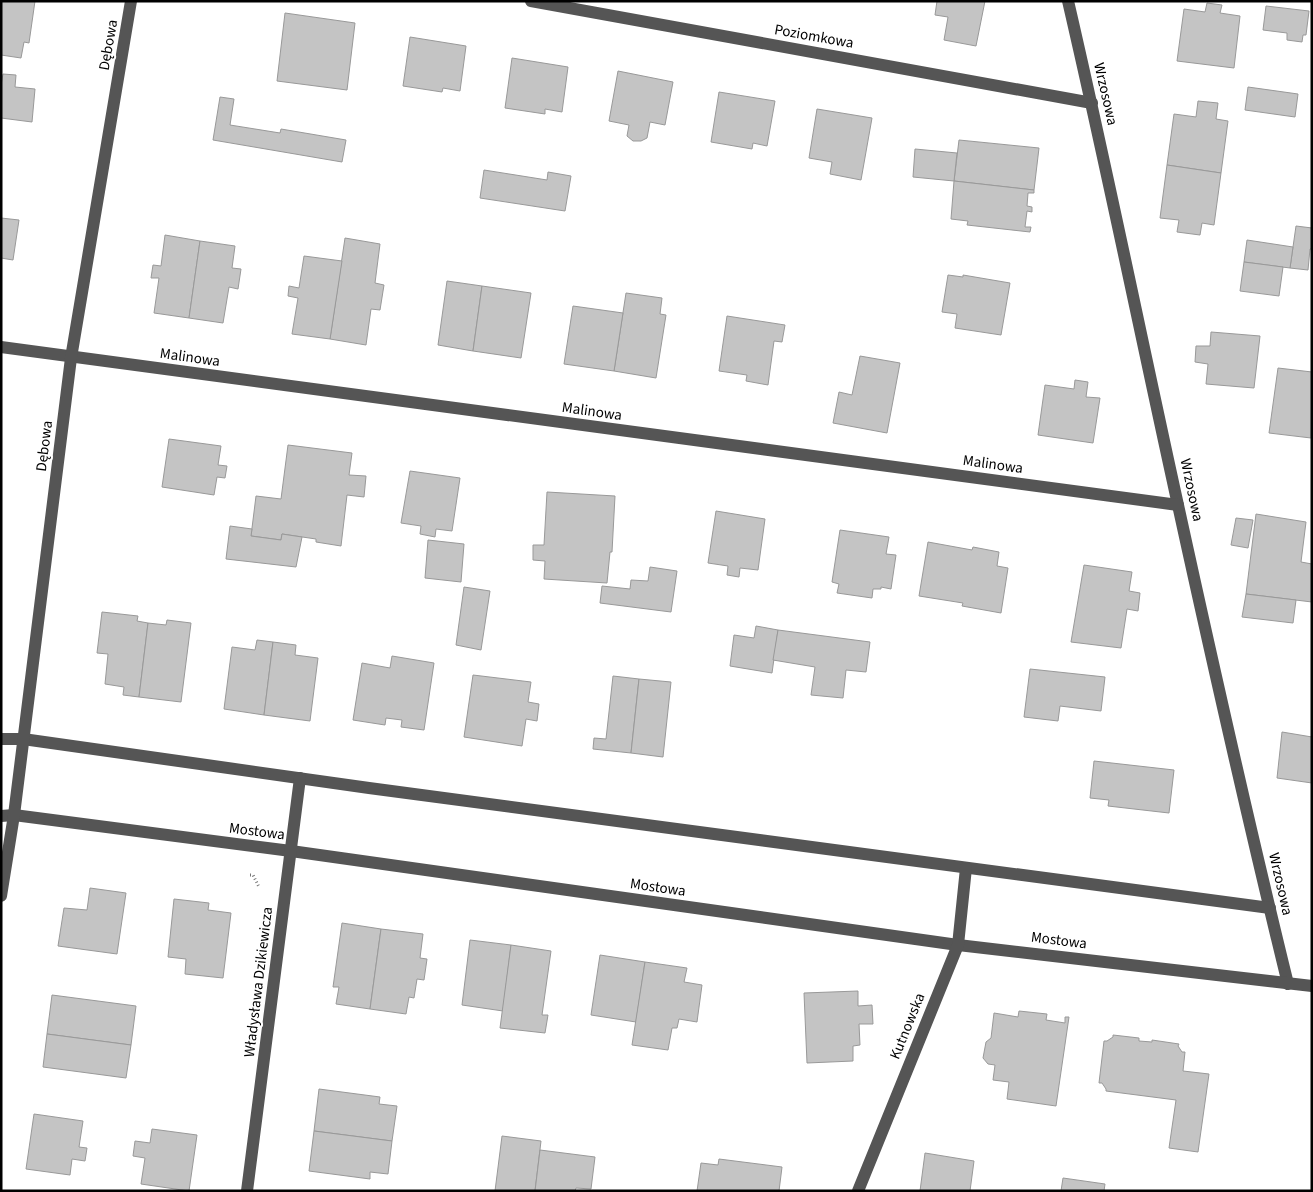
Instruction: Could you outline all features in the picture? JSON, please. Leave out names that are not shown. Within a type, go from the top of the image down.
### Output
[{"type":"street","name":"Dębowa","points":[[1,896],[7,815],[23,739],[72,358],[131,1]]},
{"type":"street","name":"Poziomkowa","points":[[531,1],[1092,103]]},
{"type":"street","name":"Wrzosowa","points":[[1068,1],[1092,103],[1178,505],[1288,984]]},
{"type":"street","name":"Malinowa","points":[[1,347],[1178,505]]},
{"type":"street","points":[[1,739],[23,739],[1270,908]]},
{"type":"street","name":"Władysława Dzikiewicza","points":[[247,1191],[300,778]]},
{"type":"street","name":"Mostowa","points":[[7,815],[291,851],[958,945],[1312,986]]},
{"type":"street","name":"Kutnowska","points":[[858,1191],[958,945],[966,868]]},
{"type":"path","points":[[243,874],[253,875],[257,882],[265,897],[263,910],[283,915]]},
{"type":"building","points":[[1,1],[35,1],[29,43],[24,42],[21,58],[1,55]]},
{"type":"building","points":[[937,1],[985,1],[976,46],[944,40],[948,17],[935,15]]},
{"type":"building","points":[[1207,3],[1222,5],[1220,13],[1240,16],[1234,68],[1177,61],[1184,9],[1205,12]]},
{"type":"building","points":[[1266,6],[1309,11],[1306,35],[1303,35],[1302,42],[1287,40],[1287,33],[1263,30]]},
{"type":"building","points":[[285,13],[355,23],[347,90],[277,81]]},
{"type":"building","points":[[410,37],[466,46],[460,91],[443,88],[442,92],[403,86]]},
{"type":"building","points":[[512,58],[568,67],[562,112],[545,109],[545,114],[505,108]]},
{"type":"building","points":[[618,71],[673,82],[665,125],[650,122],[647,138],[641,141],[633,141],[627,136],[629,125],[609,121]]},
{"type":"building","points":[[3,74],[16,75],[15,87],[35,89],[32,122],[1,118]]},
{"type":"building","points":[[1248,87],[1298,94],[1295,117],[1245,110]]},
{"type":"building","points":[[719,92],[775,101],[767,146],[753,143],[752,149],[711,142]]},
{"type":"building","points":[[220,97],[234,99],[230,125],[280,133],[281,129],[346,140],[342,162],[213,140]]},
{"type":"building","points":[[1198,101],[1218,103],[1216,119],[1228,121],[1221,173],[1167,165],[1174,114],[1196,117]]},
{"type":"building","points":[[817,109],[872,118],[861,180],[830,174],[832,162],[809,158]]},
{"type":"building","points":[[959,140],[1039,148],[1034,190],[954,181]]},
{"type":"building","points":[[915,149],[957,153],[954,181],[913,177]]},
{"type":"building","points":[[1167,165],[1221,173],[1214,225],[1202,223],[1200,235],[1177,232],[1179,220],[1160,218]]},
{"type":"building","points":[[484,170],[547,180],[548,172],[571,176],[565,211],[480,198]]},
{"type":"building","points":[[954,181],[1034,190],[1034,193],[1028,193],[1027,206],[1032,207],[1032,212],[1027,211],[1025,227],[1031,227],[1030,232],[967,225],[968,221],[951,219]]},
{"type":"building","points":[[1,218],[19,220],[13,260],[1,258]]},
{"type":"building","points":[[1296,226],[1312,228],[1312,249],[1310,249],[1308,270],[1290,268]]},
{"type":"building","points":[[165,235],[200,241],[189,318],[154,313],[159,278],[151,278],[153,265],[161,266]]},
{"type":"building","points":[[345,238],[380,244],[375,283],[384,285],[380,310],[371,309],[366,345],[330,339]]},
{"type":"building","points":[[1247,240],[1293,247],[1290,268],[1244,262]]},
{"type":"building","points":[[200,241],[235,246],[232,268],[241,269],[238,289],[229,287],[223,323],[189,318]]},
{"type":"building","points":[[304,256],[342,261],[330,339],[292,334],[298,298],[288,296],[289,286],[299,288]]},
{"type":"building","points":[[1244,262],[1283,267],[1279,296],[1240,291]]},
{"type":"building","points":[[948,275],[963,277],[963,275],[1010,283],[1001,335],[955,328],[957,314],[942,312]]},
{"type":"building","points":[[447,281],[482,286],[473,351],[438,345]]},
{"type":"building","points":[[482,286],[531,293],[521,358],[473,351]]},
{"type":"building","points":[[626,293],[662,298],[660,314],[666,315],[656,378],[614,371]]},
{"type":"building","points":[[573,306],[623,313],[614,371],[564,364]]},
{"type":"building","points":[[727,316],[785,325],[782,342],[774,341],[768,385],[746,381],[747,375],[719,371]]},
{"type":"building","points":[[1211,332],[1260,336],[1254,388],[1206,384],[1208,364],[1195,362],[1196,346],[1210,346]]},
{"type":"building","points":[[860,356],[900,363],[887,433],[833,423],[839,392],[852,395]]},
{"type":"building","points":[[1278,368],[1312,372],[1311,438],[1269,433]]},
{"type":"building","points":[[1075,380],[1088,382],[1086,397],[1100,398],[1093,443],[1038,435],[1045,385],[1074,389]]},
{"type":"building","points":[[169,439],[221,446],[218,465],[227,466],[225,478],[217,477],[214,495],[162,487]]},
{"type":"building","points":[[288,445],[352,453],[349,475],[366,476],[364,497],[347,495],[341,546],[316,542],[316,539],[282,534],[281,540],[251,536],[256,496],[281,499]]},
{"type":"building","points":[[410,471],[460,478],[452,531],[436,529],[435,537],[420,534],[421,526],[401,523]]},
{"type":"building","points":[[547,492],[615,496],[612,552],[610,552],[607,583],[544,579],[545,561],[533,560],[533,545],[544,545]]},
{"type":"building","points":[[716,511],[765,519],[758,570],[740,568],[739,577],[727,575],[728,566],[708,563]]},
{"type":"building","points":[[1256,514],[1306,522],[1301,562],[1312,564],[1312,602],[1246,594]]},
{"type":"building","points":[[1236,518],[1253,520],[1248,548],[1231,545]]},
{"type":"building","points":[[230,526],[252,529],[251,536],[281,540],[282,534],[302,537],[296,567],[226,559]]},
{"type":"building","points":[[840,530],[889,537],[886,554],[896,555],[891,589],[881,587],[881,589],[873,589],[872,598],[837,593],[839,584],[832,582]]},
{"type":"building","points":[[428,540],[464,544],[461,582],[425,578]]},
{"type":"building","points":[[928,542],[972,550],[973,547],[999,552],[997,566],[1008,568],[1001,613],[962,606],[963,603],[919,596]]},
{"type":"building","points":[[1084,565],[1132,572],[1129,591],[1140,593],[1138,611],[1127,609],[1121,648],[1071,642]]},
{"type":"building","points":[[650,567],[677,571],[671,612],[600,603],[602,586],[630,589],[631,580],[648,581]]},
{"type":"building","points":[[464,587],[490,591],[481,650],[456,645]]},
{"type":"building","points":[[1246,594],[1296,600],[1293,623],[1242,617]]},
{"type":"building","points":[[102,612],[138,616],[137,621],[148,623],[139,697],[123,695],[124,687],[105,684],[108,654],[97,653]]},
{"type":"building","points":[[167,620],[191,623],[181,702],[139,697],[148,623],[166,625]]},
{"type":"building","points":[[756,626],[778,630],[772,673],[730,666],[734,635],[754,638]]},
{"type":"building","points":[[778,630],[870,642],[866,672],[846,670],[843,698],[811,695],[815,667],[773,660]]},
{"type":"building","points":[[257,640],[273,642],[264,715],[224,709],[232,647],[255,650]]},
{"type":"building","points":[[273,642],[296,645],[295,655],[318,658],[310,721],[264,715]]},
{"type":"building","points":[[392,656],[434,663],[424,730],[401,727],[402,720],[386,718],[385,725],[353,720],[362,663],[390,668]]},
{"type":"building","points":[[1030,669],[1105,677],[1101,711],[1060,706],[1058,721],[1024,717]]},
{"type":"building","points":[[473,675],[531,682],[528,702],[539,704],[537,721],[526,719],[522,746],[464,737]]},
{"type":"building","points":[[613,676],[639,679],[631,753],[593,749],[594,738],[606,739]]},
{"type":"building","points":[[639,679],[671,682],[663,757],[631,753]]},
{"type":"building","points":[[1282,732],[1312,737],[1312,783],[1277,778]]},
{"type":"building","points":[[1094,761],[1174,770],[1169,813],[1108,806],[1109,800],[1090,798]]},
{"type":"building","points":[[90,888],[126,893],[117,954],[58,946],[64,908],[87,910]]},
{"type":"building","points":[[174,899],[209,903],[208,910],[231,913],[223,978],[185,974],[186,959],[168,957]]},
{"type":"building","points":[[342,923],[381,929],[370,1009],[336,1004],[339,987],[333,987]]},
{"type":"building","points":[[381,929],[423,934],[420,958],[427,959],[424,980],[417,979],[414,998],[409,997],[406,1014],[370,1009]]},
{"type":"building","points":[[470,940],[511,945],[503,1011],[462,1005]]},
{"type":"building","points":[[511,945],[551,951],[542,1015],[548,1015],[545,1033],[500,1028]]},
{"type":"building","points":[[600,955],[645,962],[636,1022],[591,1015]]},
{"type":"building","points":[[645,962],[687,968],[684,982],[702,985],[697,1022],[679,1019],[677,1028],[672,1028],[668,1050],[632,1045]]},
{"type":"building","points":[[858,991],[858,1006],[872,1005],[873,1024],[859,1024],[860,1045],[853,1046],[853,1061],[807,1063],[804,993]]},
{"type":"building","points":[[52,995],[136,1006],[131,1045],[47,1034]]},
{"type":"building","points":[[1019,1011],[1047,1014],[1046,1020],[1065,1023],[1065,1017],[1069,1017],[1056,1106],[1007,1099],[1009,1082],[993,1080],[995,1065],[988,1064],[983,1058],[986,1042],[991,1038],[994,1013],[1018,1017]]},
{"type":"building","points":[[47,1034],[131,1045],[126,1078],[43,1067]]},
{"type":"building","points":[[1113,1035],[1139,1038],[1139,1041],[1152,1042],[1152,1040],[1179,1044],[1178,1046],[1182,1052],[1185,1052],[1183,1071],[1209,1074],[1198,1152],[1169,1148],[1176,1100],[1106,1091],[1102,1083],[1099,1083],[1104,1041],[1113,1037]]},
{"type":"building","points":[[319,1089],[380,1097],[379,1104],[397,1106],[392,1141],[314,1131]]},
{"type":"building","points":[[34,1114],[83,1121],[79,1147],[87,1148],[85,1161],[72,1159],[70,1175],[26,1169]]},
{"type":"building","points":[[152,1129],[197,1135],[189,1191],[141,1184],[145,1158],[133,1156],[135,1141],[150,1143]]},
{"type":"building","points":[[314,1131],[392,1141],[388,1174],[370,1172],[370,1179],[309,1171]]},
{"type":"building","points":[[502,1136],[541,1141],[535,1191],[495,1191]]},
{"type":"building","points":[[540,1150],[595,1157],[591,1189],[576,1188],[575,1191],[535,1191]]},
{"type":"building","points":[[925,1153],[974,1161],[970,1191],[920,1191]]},
{"type":"building","points":[[719,1159],[782,1167],[779,1191],[697,1191],[701,1163],[718,1165]]},
{"type":"building","points":[[1063,1178],[1105,1184],[1104,1191],[1061,1191]]}]
